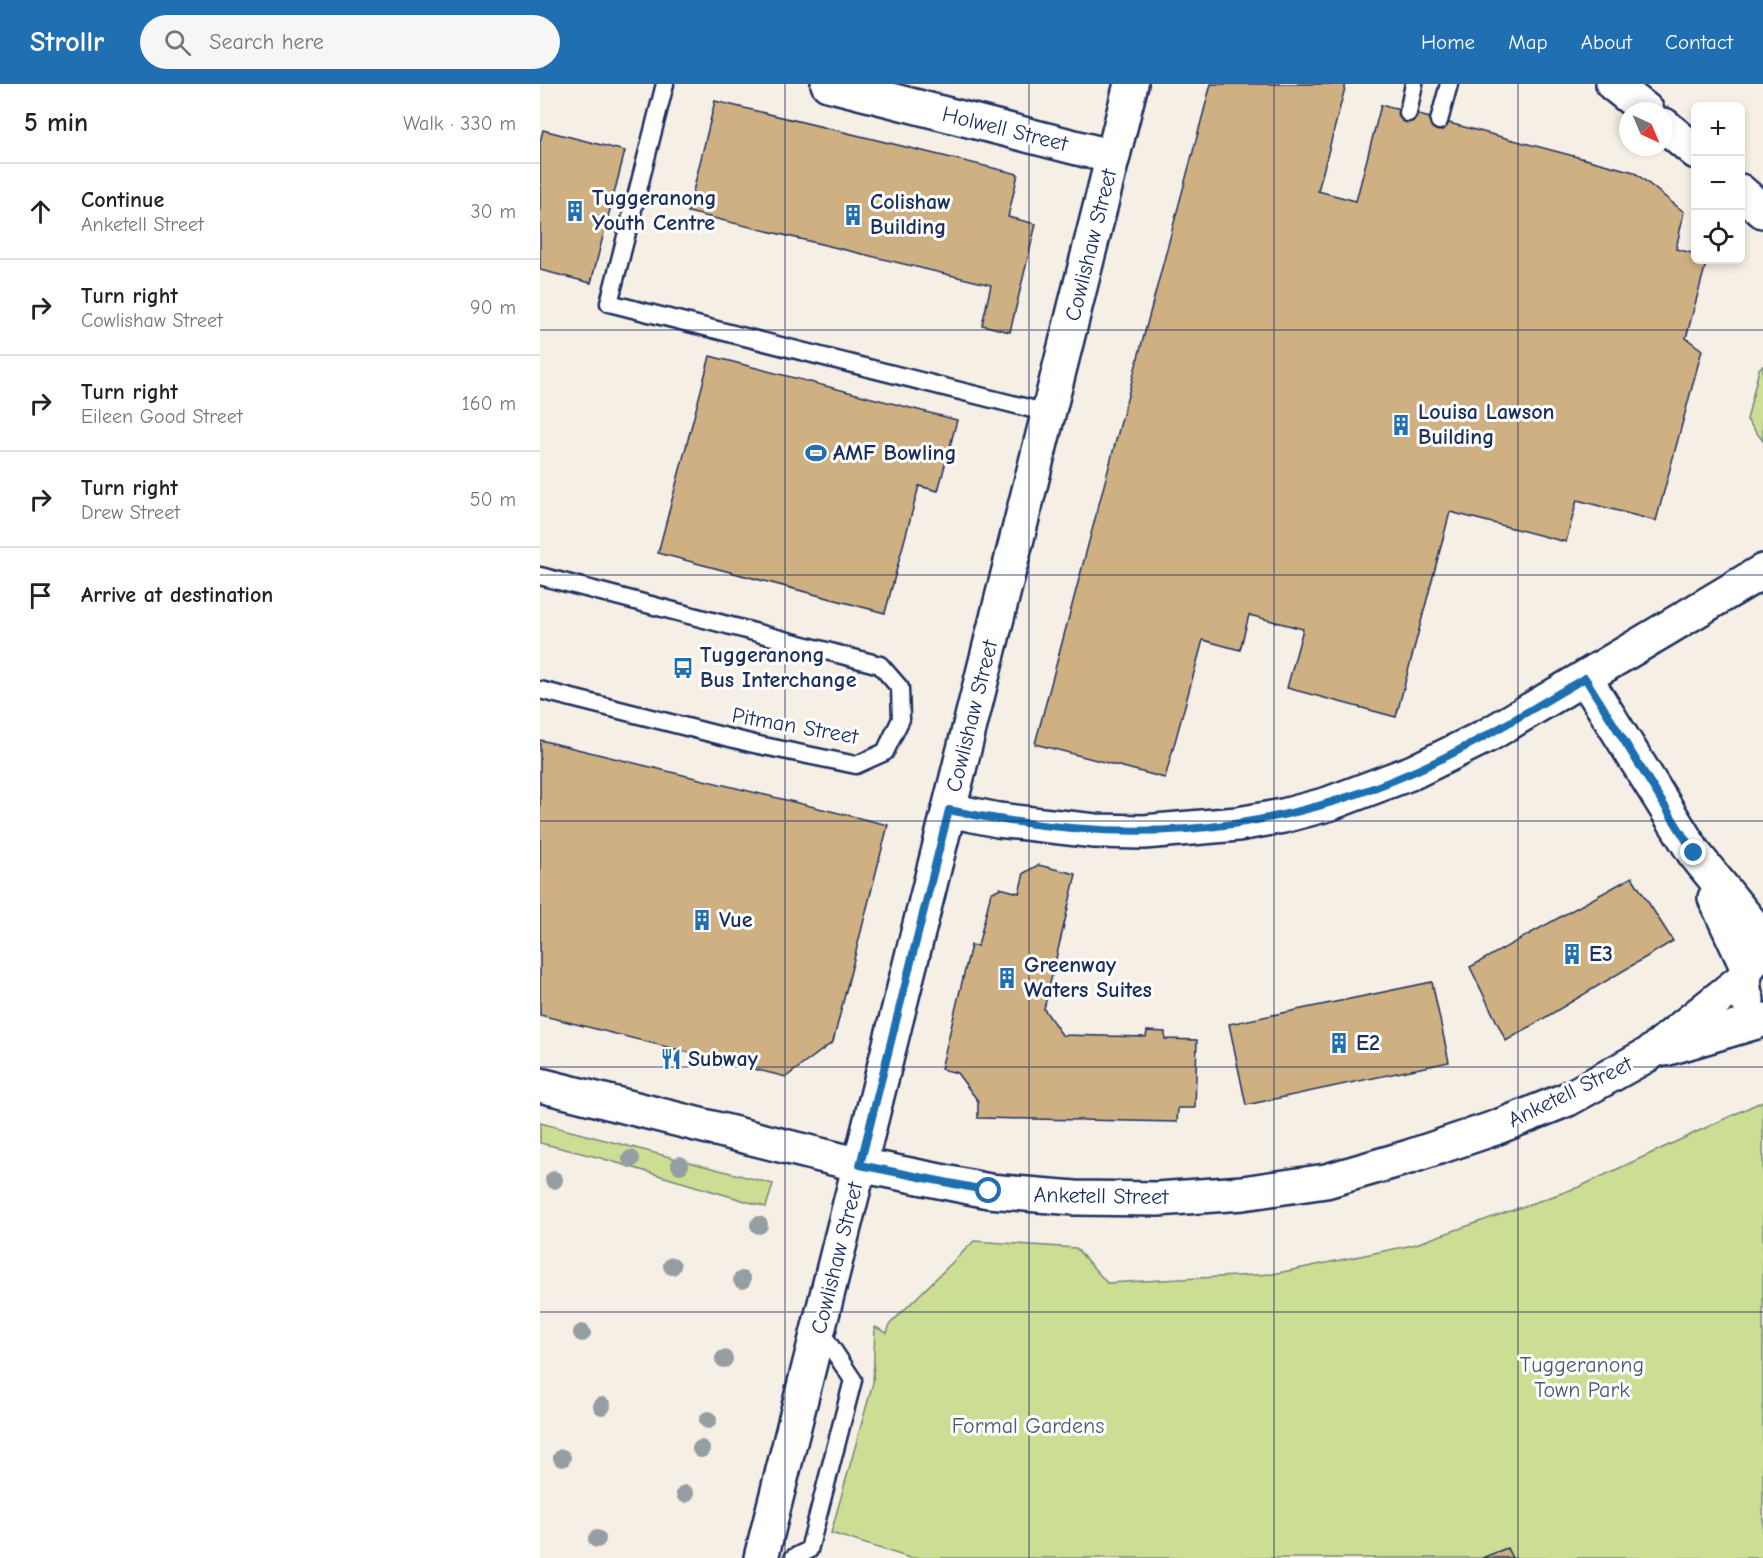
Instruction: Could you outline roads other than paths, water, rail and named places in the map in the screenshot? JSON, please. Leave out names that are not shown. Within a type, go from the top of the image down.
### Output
[{"type":"street","name":"Holwell Street","points":[[828,84],[1113,157]]},
{"type":"street","name":"Cowlishaw Street","points":[[761,1558],[1131,84]]},
{"type":"street","points":[[1613,84],[1636,102]]},
{"type":"street","points":[[1673,133],[1691,149]]},
{"type":"street","points":[[1745,195],[1763,210]]},
{"type":"street","points":[[949,810],[998,820],[1095,831],[1155,831],[1238,824],[1283,816],[1328,804],[1413,772],[1490,734],[1763,571]]},
{"type":"street","points":[[1585,678],[1694,853],[1751,966],[1746,999],[1751,1008],[1763,1018]]},
{"type":"street","points":[[1694,853],[1763,938]]},
{"type":"street","name":"Anketell Street","points":[[1649,1054],[1751,966]]},
{"type":"street","name":"Anketell Street","points":[[540,1085],[860,1165],[989,1191],[1075,1198],[1157,1199],[1255,1191],[1326,1181],[1409,1157],[1484,1132],[1568,1099],[1649,1054],[1763,1018]]},
{"type":"lane","points":[[665,84],[609,303],[1048,413]]},
{"type":"lane","points":[[1408,113],[1414,84]]},
{"type":"lane","points":[[1439,121],[1449,84]]},
{"type":"lane","name":"Pitman Street","points":[[540,576],[879,665],[900,688],[901,719],[885,752],[856,765],[754,744],[540,690]]},
{"type":"lane","points":[[793,1558],[809,1550],[853,1380],[819,1328]]},
{"type":"place","name":"Tuggeranong Youth Centre","points":[[575,211]]},
{"type":"place","name":"Colishaw Building","points":[[853,215]]},
{"type":"place","name":"Louisa Lawson Building","points":[[1401,425]]},
{"type":"place","name":"AMF Bowling","points":[[816,453]]},
{"type":"place","name":"Tuggeranong Bus Interchange","points":[[683,668]]},
{"type":"place","name":"Vue","points":[[702,920]]},
{"type":"place","name":"E3","points":[[1572,954]]},
{"type":"place","name":"Greenway Waters Suites","points":[[1007,978]]},
{"type":"place","name":"E2","points":[[1339,1043]]},
{"type":"place","name":"Subway","points":[[671,1059]]},
{"type":"park label","name":"Tuggeranong Town Park","points":[[1582,1378]]},
{"type":"park label","name":"Formal Gardens","points":[[1028,1426]]}]
